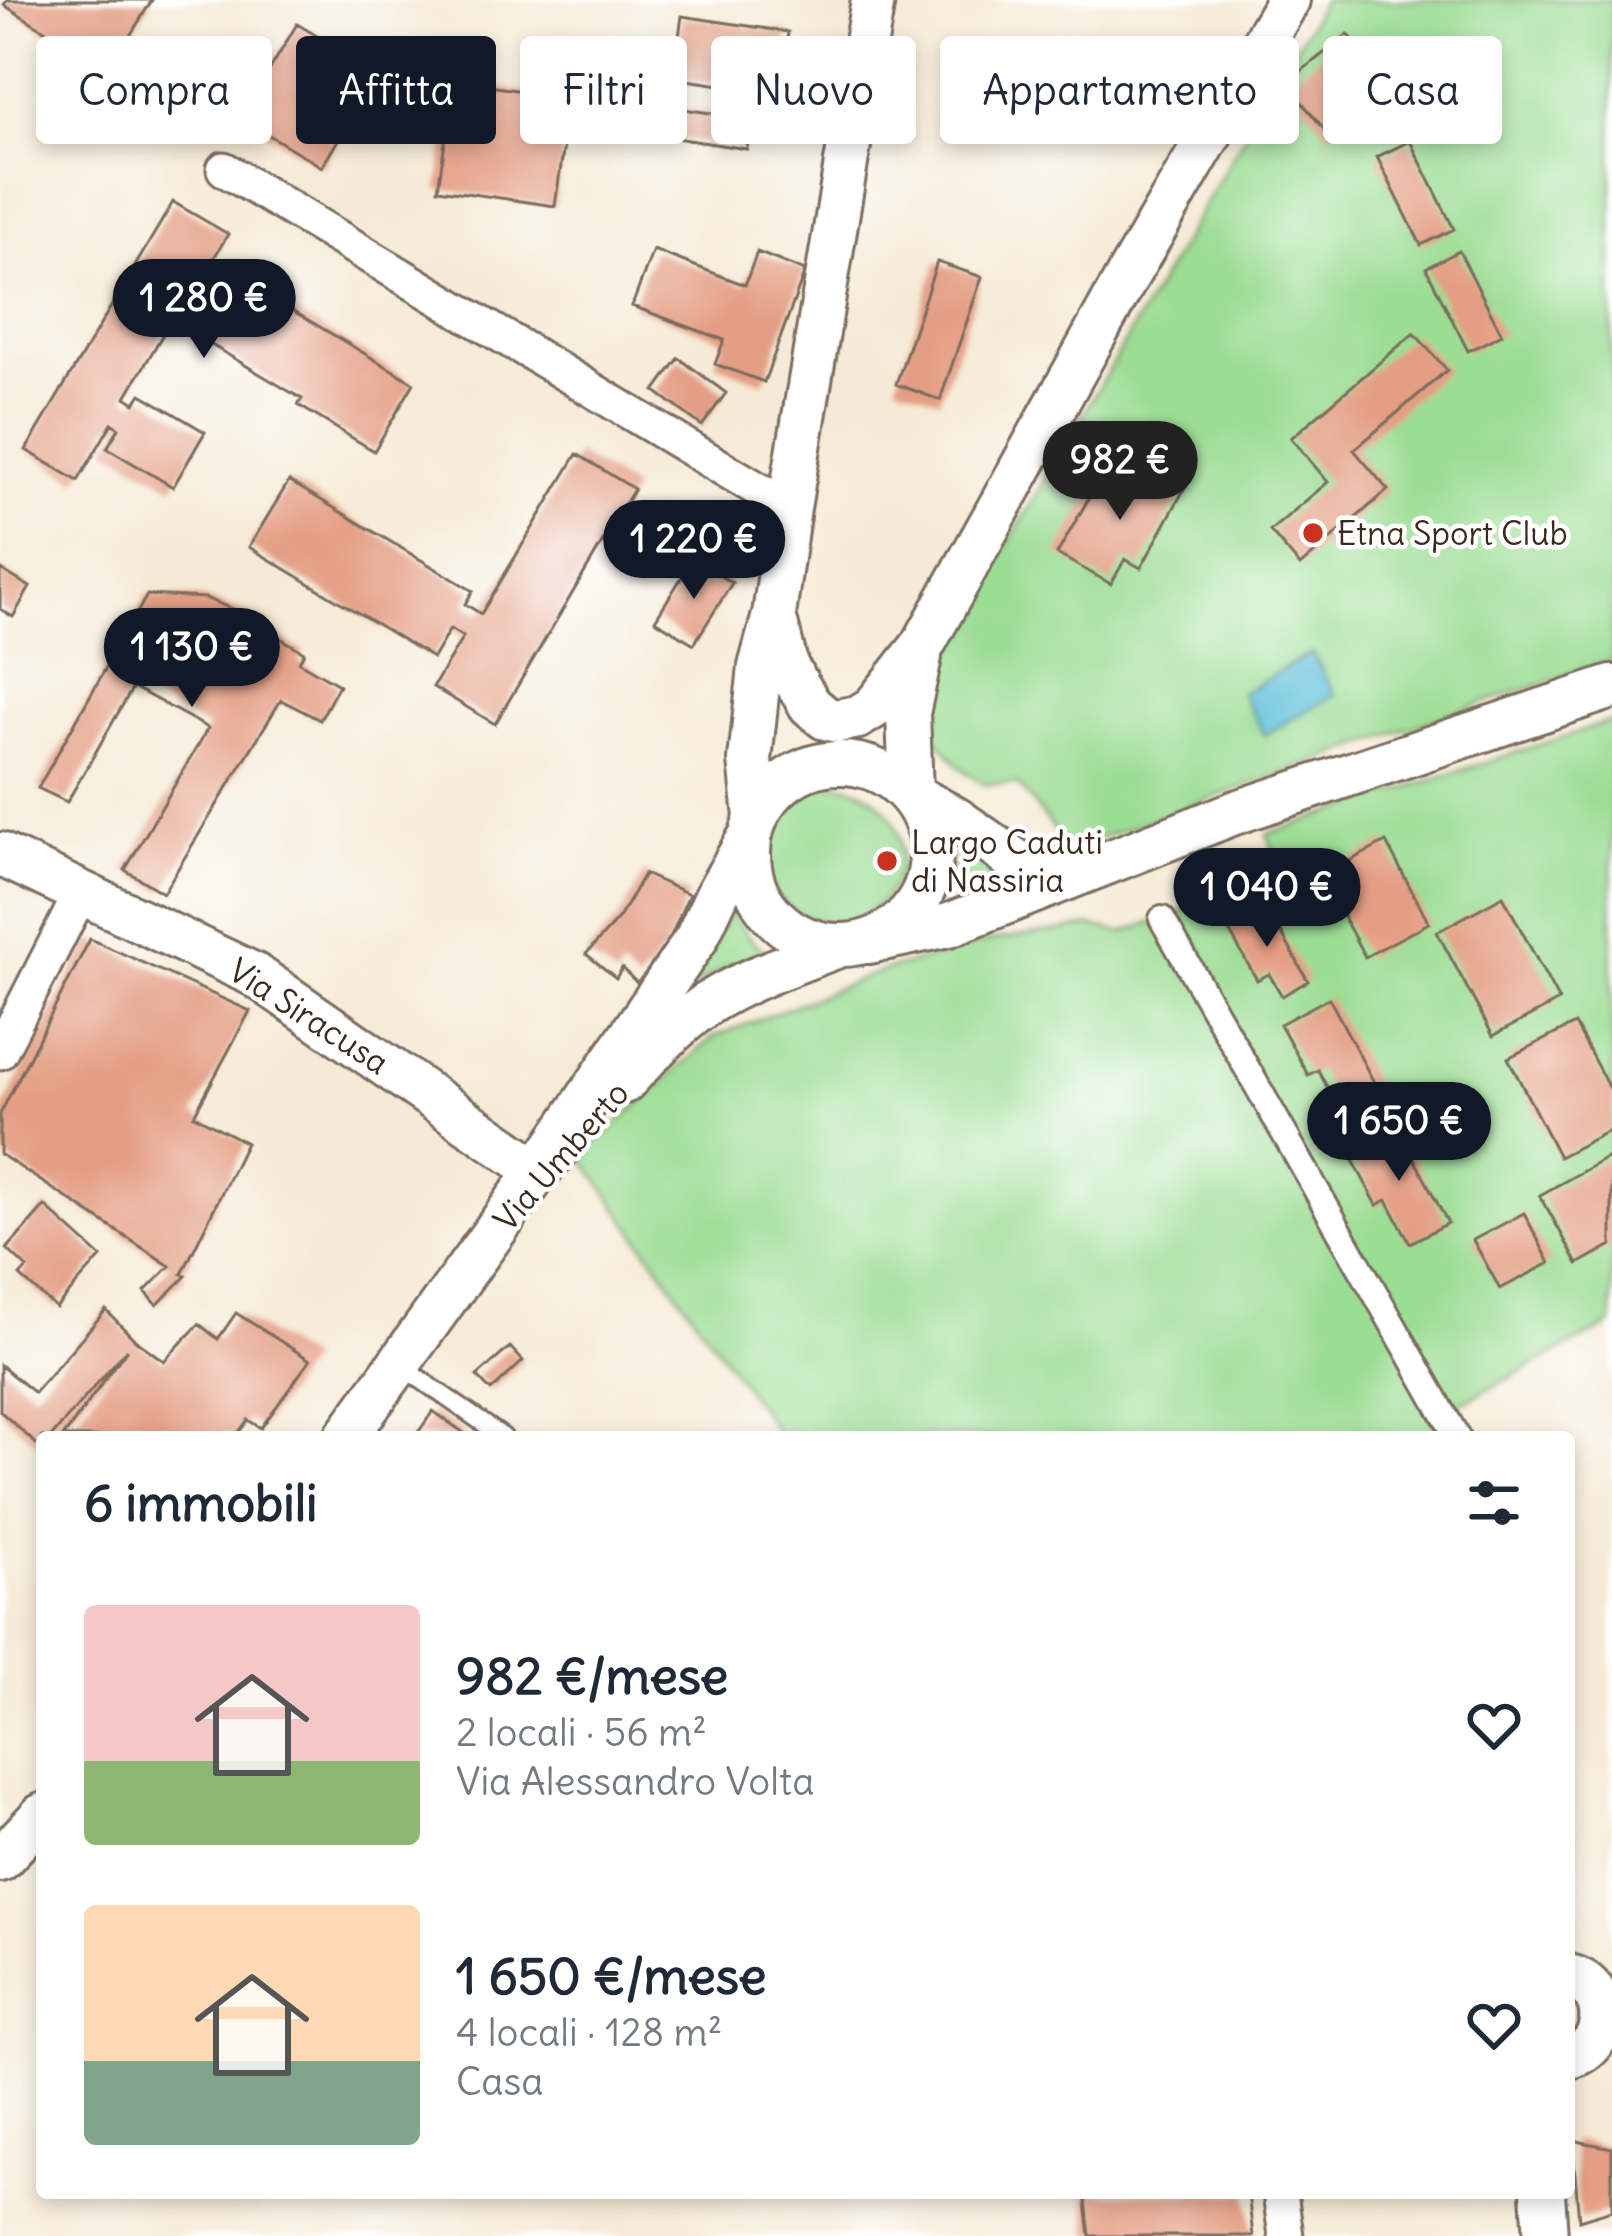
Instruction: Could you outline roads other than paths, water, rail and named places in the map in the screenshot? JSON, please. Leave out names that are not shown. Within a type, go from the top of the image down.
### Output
[{"type":"street","points":[[873,0],[774,615],[760,667],[750,760],[749,870],[760,900],[779,924],[807,940],[853,944],[949,925],[1234,813],[1612,687]]},
{"type":"street","points":[[538,1171],[696,939],[778,785],[816,765],[838,762],[840,732],[874,707],[923,645],[1128,274],[1288,0]]},
{"type":"street","points":[[224,169],[789,508]]},
{"type":"street","points":[[774,615],[787,668],[840,732],[886,776],[1023,866],[1080,873]]},
{"type":"street","points":[[853,944],[894,928],[914,908],[927,882],[932,854],[927,826],[911,794],[908,712],[923,645]]},
{"type":"street","name":"Via Siracusa","points":[[0,854],[255,975],[538,1171]]},
{"type":"street","points":[[0,1052],[81,892]]},
{"type":"street","points":[[1162,920],[1454,1431]]},
{"type":"street","name":"Via Umberto","points":[[350,1431],[538,1171],[657,1048],[707,1004],[784,967],[853,944]]},
{"type":"street","points":[[0,1860],[36,1821]]},
{"type":"street","points":[[1583,1981],[1605,2004],[1606,2017],[1605,2029],[1587,2052]]},
{"type":"street","points":[[1281,2199],[1286,2236]]},
{"type":"street","points":[[1543,2199],[1546,2236]]},
{"type":"lane","points":[[399,1364],[494,1431]]},
{"type":"water","points":[[1312,653],[1335,695],[1264,735],[1241,693]]},
{"type":"place","name":"Etna Sport Club","points":[[1313,533]]},
{"type":"place","name":"Largo Caduti di Nassiria","points":[[887,861]]}]
